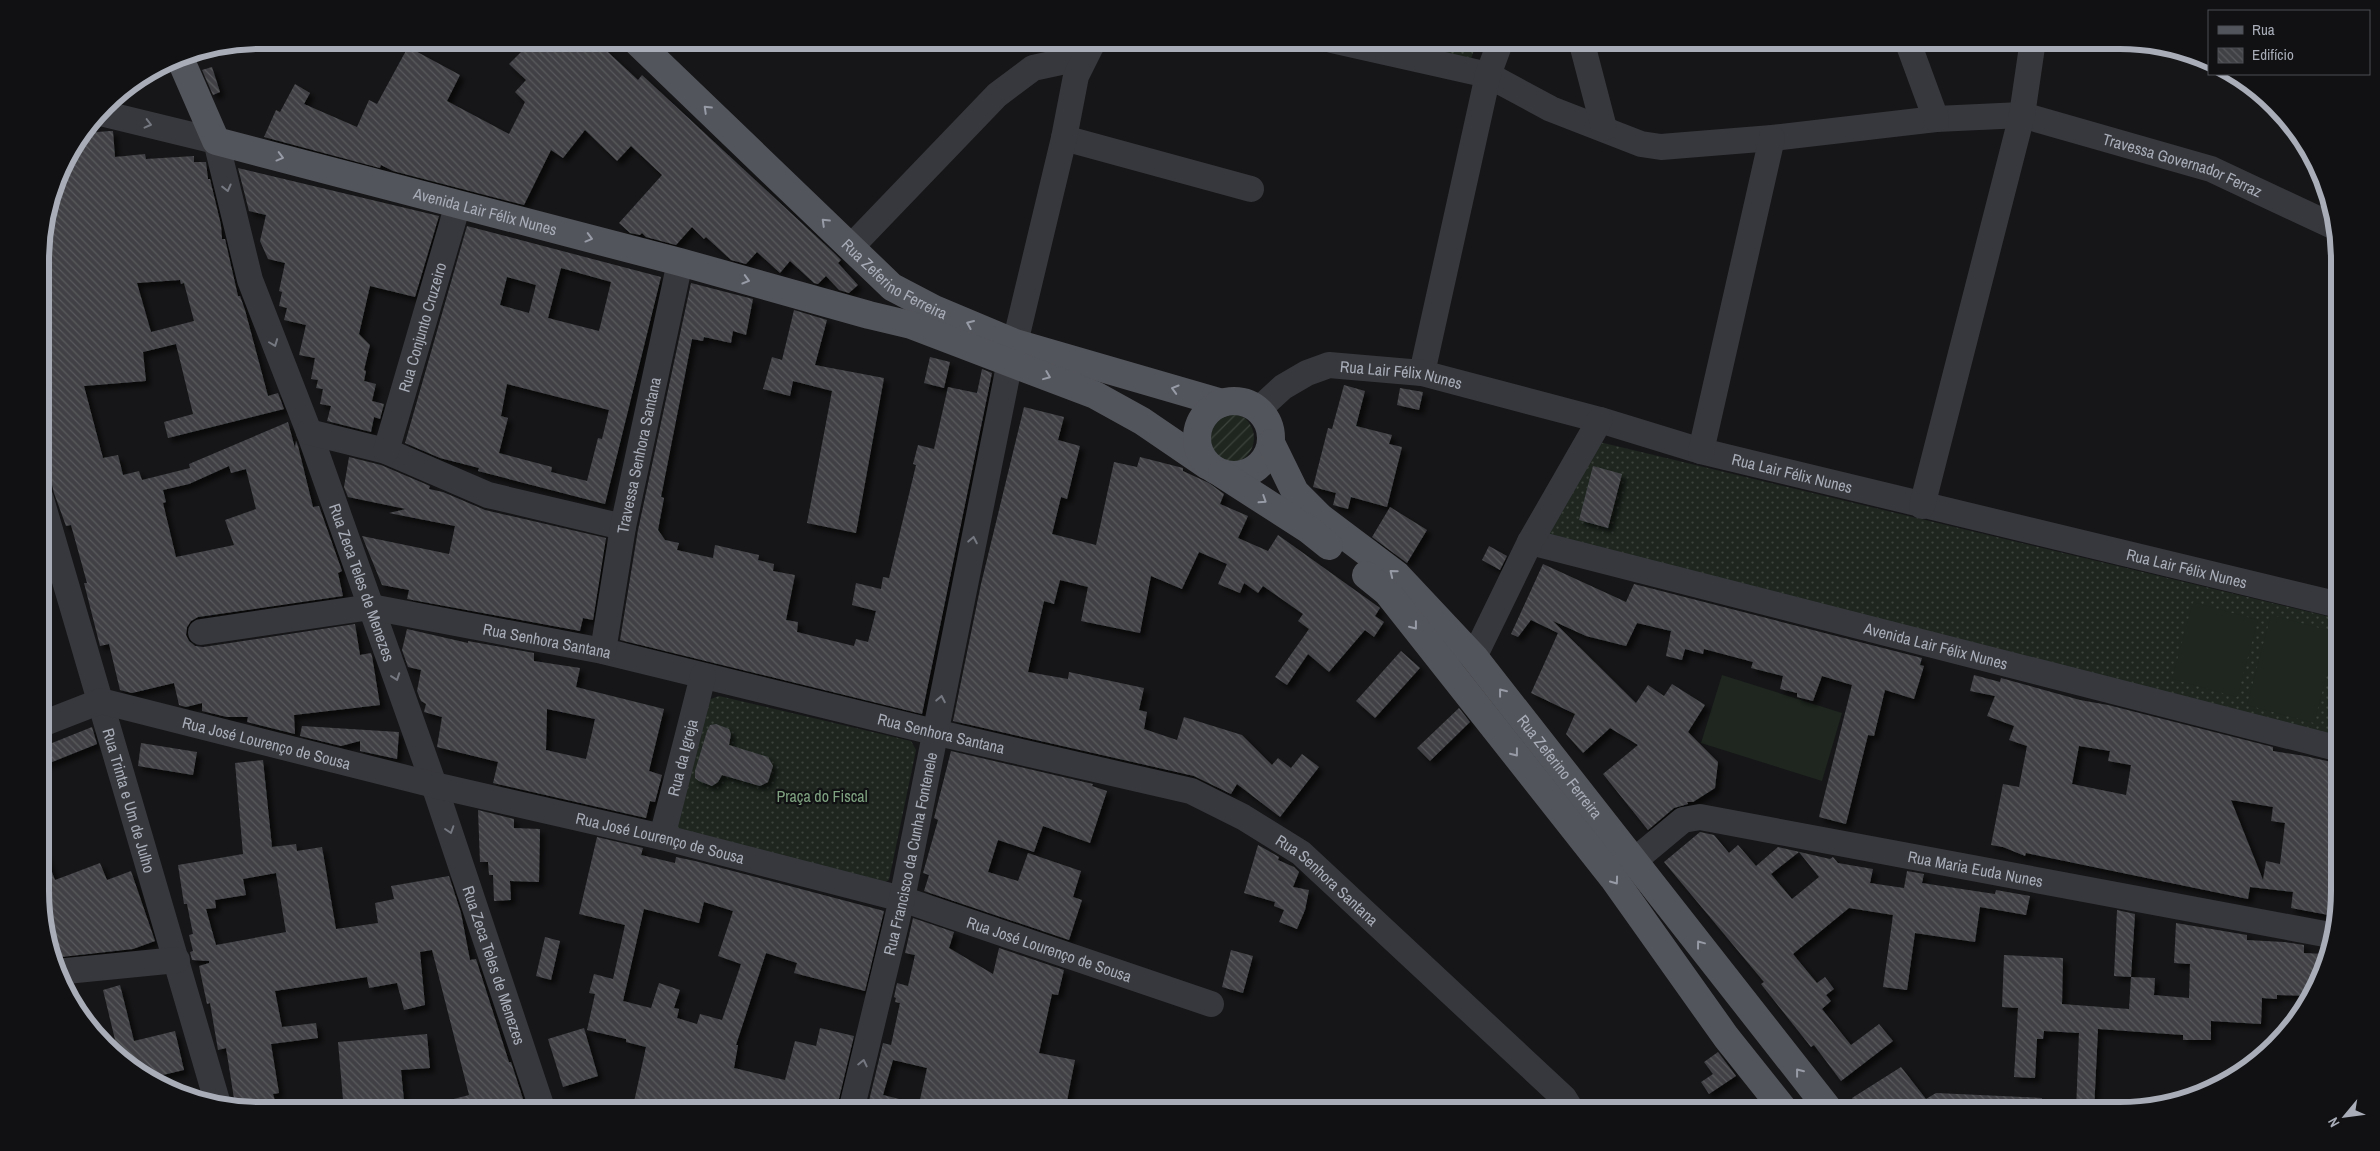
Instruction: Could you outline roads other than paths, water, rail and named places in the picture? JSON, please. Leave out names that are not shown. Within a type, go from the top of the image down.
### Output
[{"type":"main road","name":"Rua Zeferino Ferreira","points":[[644,49],[892,286],[1142,421],[1309,530],[1388,592],[1614,878],[1726,1037],[1778,1102]]},
{"type":"main road","name":"Rua Zeca Teles de Menezes","points":[[182,64],[216,141]]},
{"type":"main road","name":"Avenida Lair Félix Nunes","points":[[216,141],[680,262],[869,315]]},
{"type":"main road","points":[[869,315],[881,308],[888,299],[892,286]]},
{"type":"main road","name":"Rua Zeferino Ferreira","points":[[869,315],[1222,403]]},
{"type":"main road","points":[[1236,401],[1248,404],[1258,410],[1266,420],[1270,431],[1271,443],[1262,463],[1244,475],[1215,470],[1200,455],[1196,443],[1197,430],[1202,418],[1210,409],[1222,403],[1236,401]]},
{"type":"main road","name":"Rua Zeferino Ferreira","points":[[1271,443],[1295,492],[1320,517],[1397,575],[1474,657],[1636,860],[1753,1014],[1823,1102]]},
{"type":"main road","points":[[1726,1037],[1753,1014]]},
{"type":"street","points":[[851,247],[997,95],[1033,68],[1088,49]]},
{"type":"street","name":"Rua Francisco da Cunha Fontenele","points":[[853,1102],[902,899],[934,732],[1012,352],[1064,138],[1076,76],[1090,49]]},
{"type":"street","name":"Travessa Governador Ferraz","points":[[1372,49],[1488,75],[1551,109],[1604,128],[1641,144],[1661,147],[1772,138],[1936,119],[2022,115],[2211,169],[2328,224]]},
{"type":"street","points":[[1422,374],[1488,75],[1497,49]]},
{"type":"street","points":[[1583,49],[1604,128]]},
{"type":"street","points":[[1910,49],[1936,119]]},
{"type":"street","points":[[1922,506],[2022,115],[2032,49]]},
{"type":"street","name":"Avenida Lair Félix Nunes","points":[[106,114],[216,141]]},
{"type":"street","points":[[1064,138],[1251,189]]},
{"type":"street","points":[[1701,451],[1772,138]]},
{"type":"street","name":"Rua Zeca Teles de Menezes","points":[[216,141],[250,280],[309,432],[434,785],[540,1102]]},
{"type":"street","name":"Rua Conjunto Cruzeiro","points":[[386,451],[458,204]]},
{"type":"street","name":"Travessa Senhora Santana","points":[[603,652],[623,527],[680,262]]},
{"type":"street","name":"Rua Lair Félix Nunes","points":[[1258,410],[1283,387],[1307,373],[1329,365],[1422,374],[1600,420],[1701,451],[1922,506],[2331,603]]},
{"type":"street","points":[[1474,657],[1530,542],[1600,420]]},
{"type":"street","points":[[309,432],[386,451],[488,495],[623,527]]},
{"type":"street","name":"Rua Trinta e Um de Julho","points":[[49,525],[216,1098]]},
{"type":"street","name":"Avenida Lair Félix Nunes","points":[[1530,542],[2331,748]]},
{"type":"street","name":"Rua Senhora Santana","points":[[201,632],[371,608],[603,652],[934,732],[1191,791],[1243,817],[1301,853],[1566,1102]]},
{"type":"street","name":"Rua da Igreja","points":[[662,837],[703,676]]},
{"type":"street","points":[[49,721],[101,701]]},
{"type":"street","name":"Rua José Lourenço de Sousa","points":[[101,701],[434,785],[662,837],[902,899],[1211,1004]]},
{"type":"street","name":"Rua Maria Euda Nunes","points":[[1636,860],[1683,820],[1700,817],[2327,934]]},
{"type":"street","points":[[65,971],[177,960]]},
{"type":"park label","name":"Praça do Fiscal","points":[[822,796]]}]
